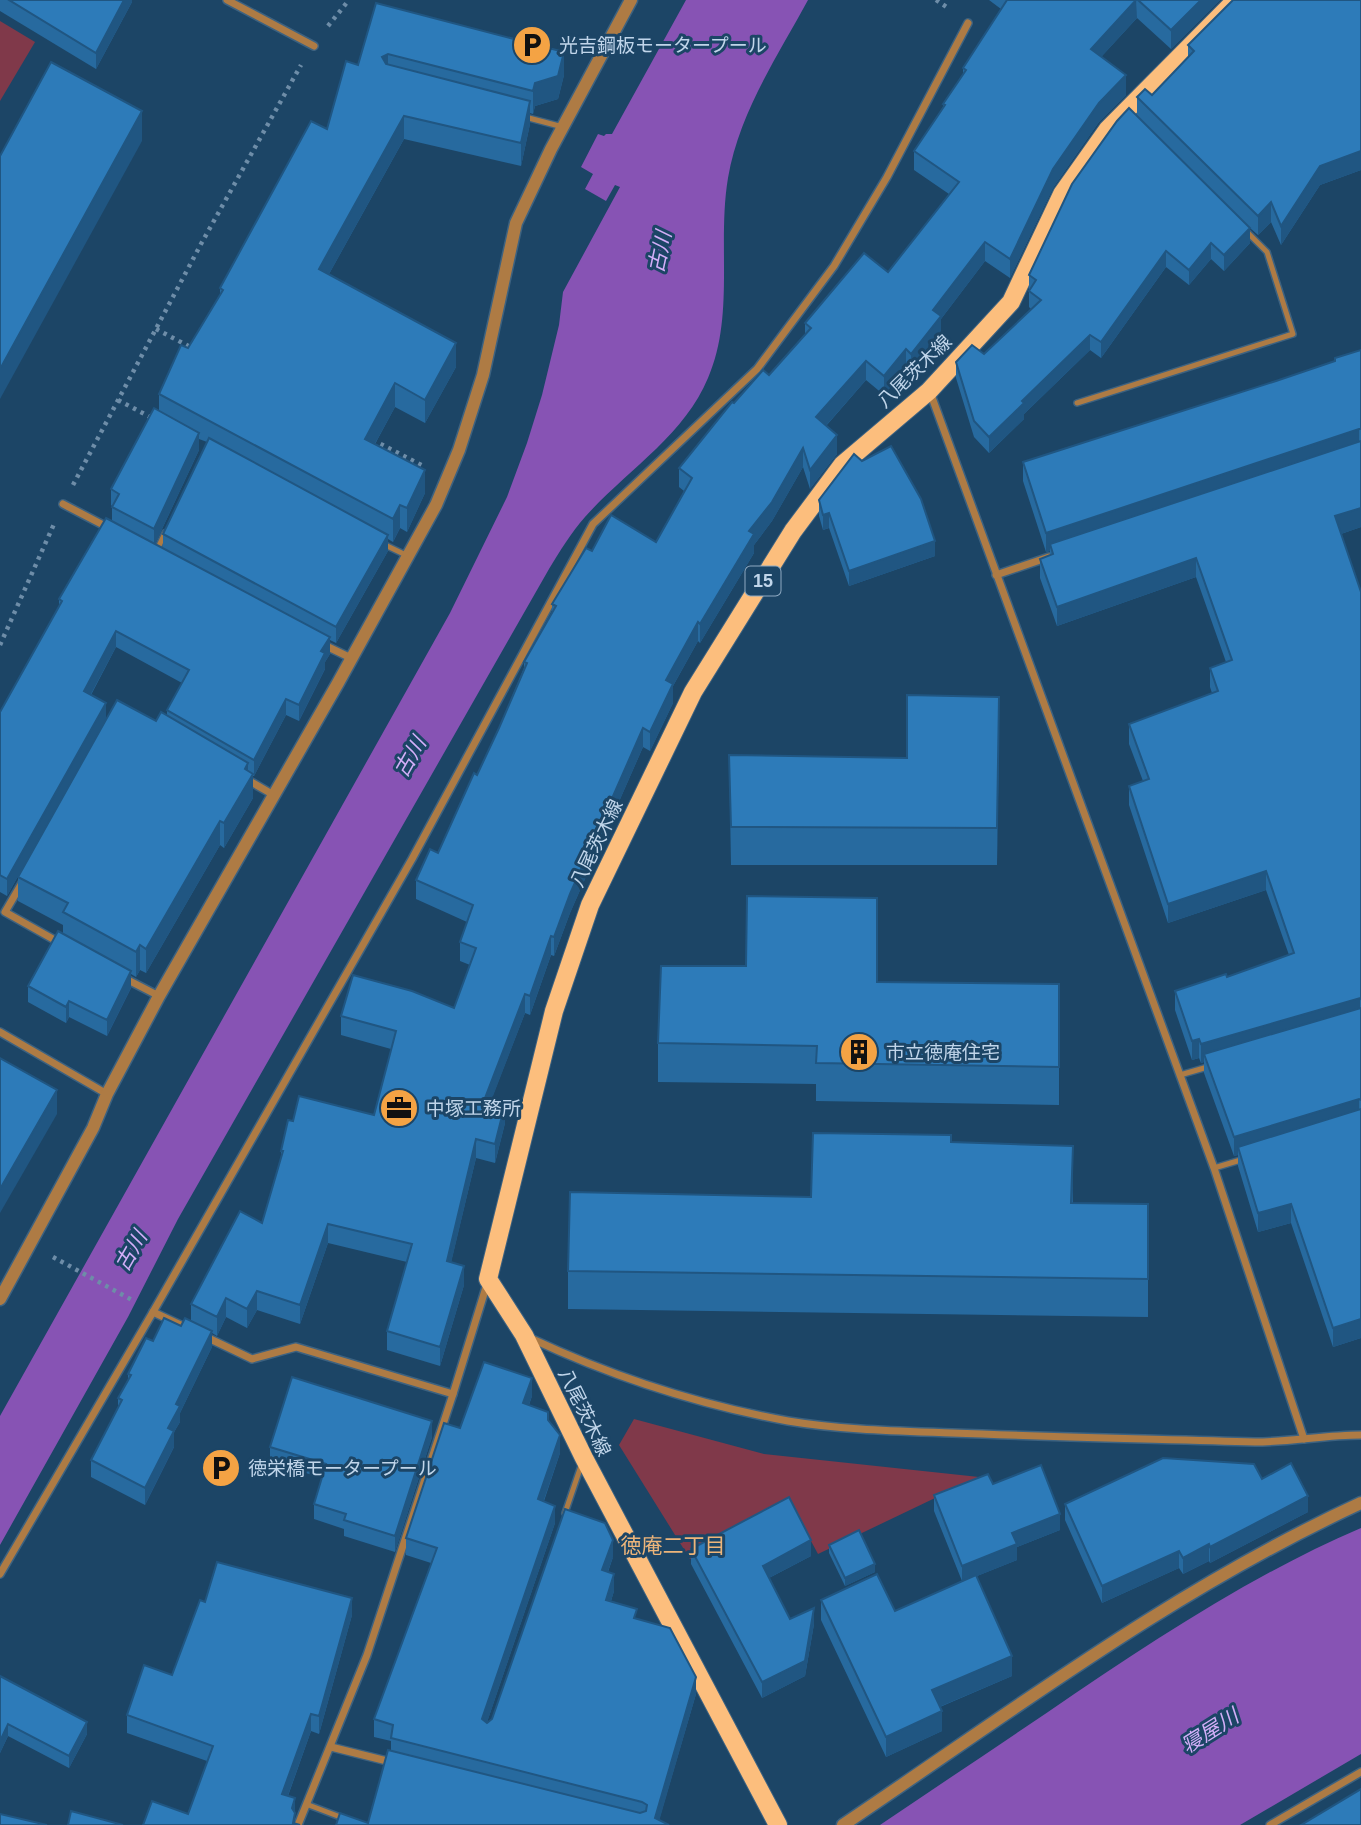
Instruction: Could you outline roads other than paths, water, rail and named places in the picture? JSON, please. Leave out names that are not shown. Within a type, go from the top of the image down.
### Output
[{"type":"main road","name":"八尾茨木線","points":[[778,1825],[584,1458],[524,1335],[488,1279],[554,1011],[590,905],[693,692],[793,531],[843,464],[929,391],[1010,302],[1062,194],[1108,129],[1130,117],[1236,0]]},
{"type":"street","points":[[227,0],[314,46]]},
{"type":"street","points":[[0,1299],[93,1128],[107,1094],[159,996],[425,526],[467,427],[483,375],[516,223],[563,127],[631,0]]},
{"type":"street","points":[[0,1574],[412,859],[593,524],[757,369],[773,348],[848,243],[887,177],[968,23]]},
{"type":"street","points":[[929,391],[1214,1168],[1304,1439]]},
{"type":"street","points":[[63,504],[121,535]]},
{"type":"street","points":[[144,547],[166,559]]},
{"type":"street","points":[[996,575],[1061,553]]},
{"type":"street","points":[[311,638],[351,658]]},
{"type":"street","points":[[237,774],[272,794]]},
{"type":"street","points":[[26,875],[5,912],[65,946]]},
{"type":"street","points":[[113,972],[159,996]]},
{"type":"street","points":[[0,1032],[107,1094]]},
{"type":"street","points":[[298,1825],[367,1655],[488,1279]]},
{"type":"street","points":[[153,1312],[252,1359],[296,1347],[453,1394]]},
{"type":"street","points":[[524,1335],[575,1358],[677,1394],[765,1416],[816,1425],[1001,1435],[1255,1442],[1361,1435]]},
{"type":"street","points":[[843,1825],[1151,1617],[1313,1526],[1361,1503]]},
{"type":"street","points":[[331,1747],[396,1763]]},
{"type":"street","points":[[1270,1825],[1361,1772]]},
{"type":"lane","points":[[513,114],[563,127]]},
{"type":"lane","points":[[1077,403],[1293,334],[1268,252],[1239,224]]},
{"type":"lane","points":[[156,554],[167,530]]},
{"type":"lane","points":[[380,542],[408,556]]},
{"type":"lane","points":[[1180,1074],[1219,1063]]},
{"type":"lane","points":[[1214,1168],[1254,1156]]},
{"type":"lane","points":[[561,1524],[584,1458]]},
{"type":"lane","points":[[306,1804],[351,1821]]},
{"type":"water","name":"古川","points":[[686,0],[808,0],[760,86],[733,154],[725,203],[721,330],[708,378],[698,399],[684,418],[653,452],[585,517],[549,569],[178,1219],[128,1317],[0,1545],[0,1416],[450,613],[507,497],[542,395],[559,325],[563,292],[620,187],[615,185],[606,201],[585,189],[593,174],[581,167],[598,134],[612,134]]},
{"type":"water","name":"寝屋川","points":[[1361,1528],[1361,1754],[1240,1825],[880,1825],[1200,1612],[1279,1567]]},
{"type":"place","name":"光吉鋼板モータープール","points":[[532,45]]},
{"type":"place","name":"市立徳庵住宅","points":[[859,1052]]},
{"type":"place","name":"中塚工務所","points":[[399,1108]]},
{"type":"place","name":"徳栄橋モータープール","points":[[221,1468]]},
{"type":"district","name":"徳庵二丁目","points":[[673,1546]]}]
